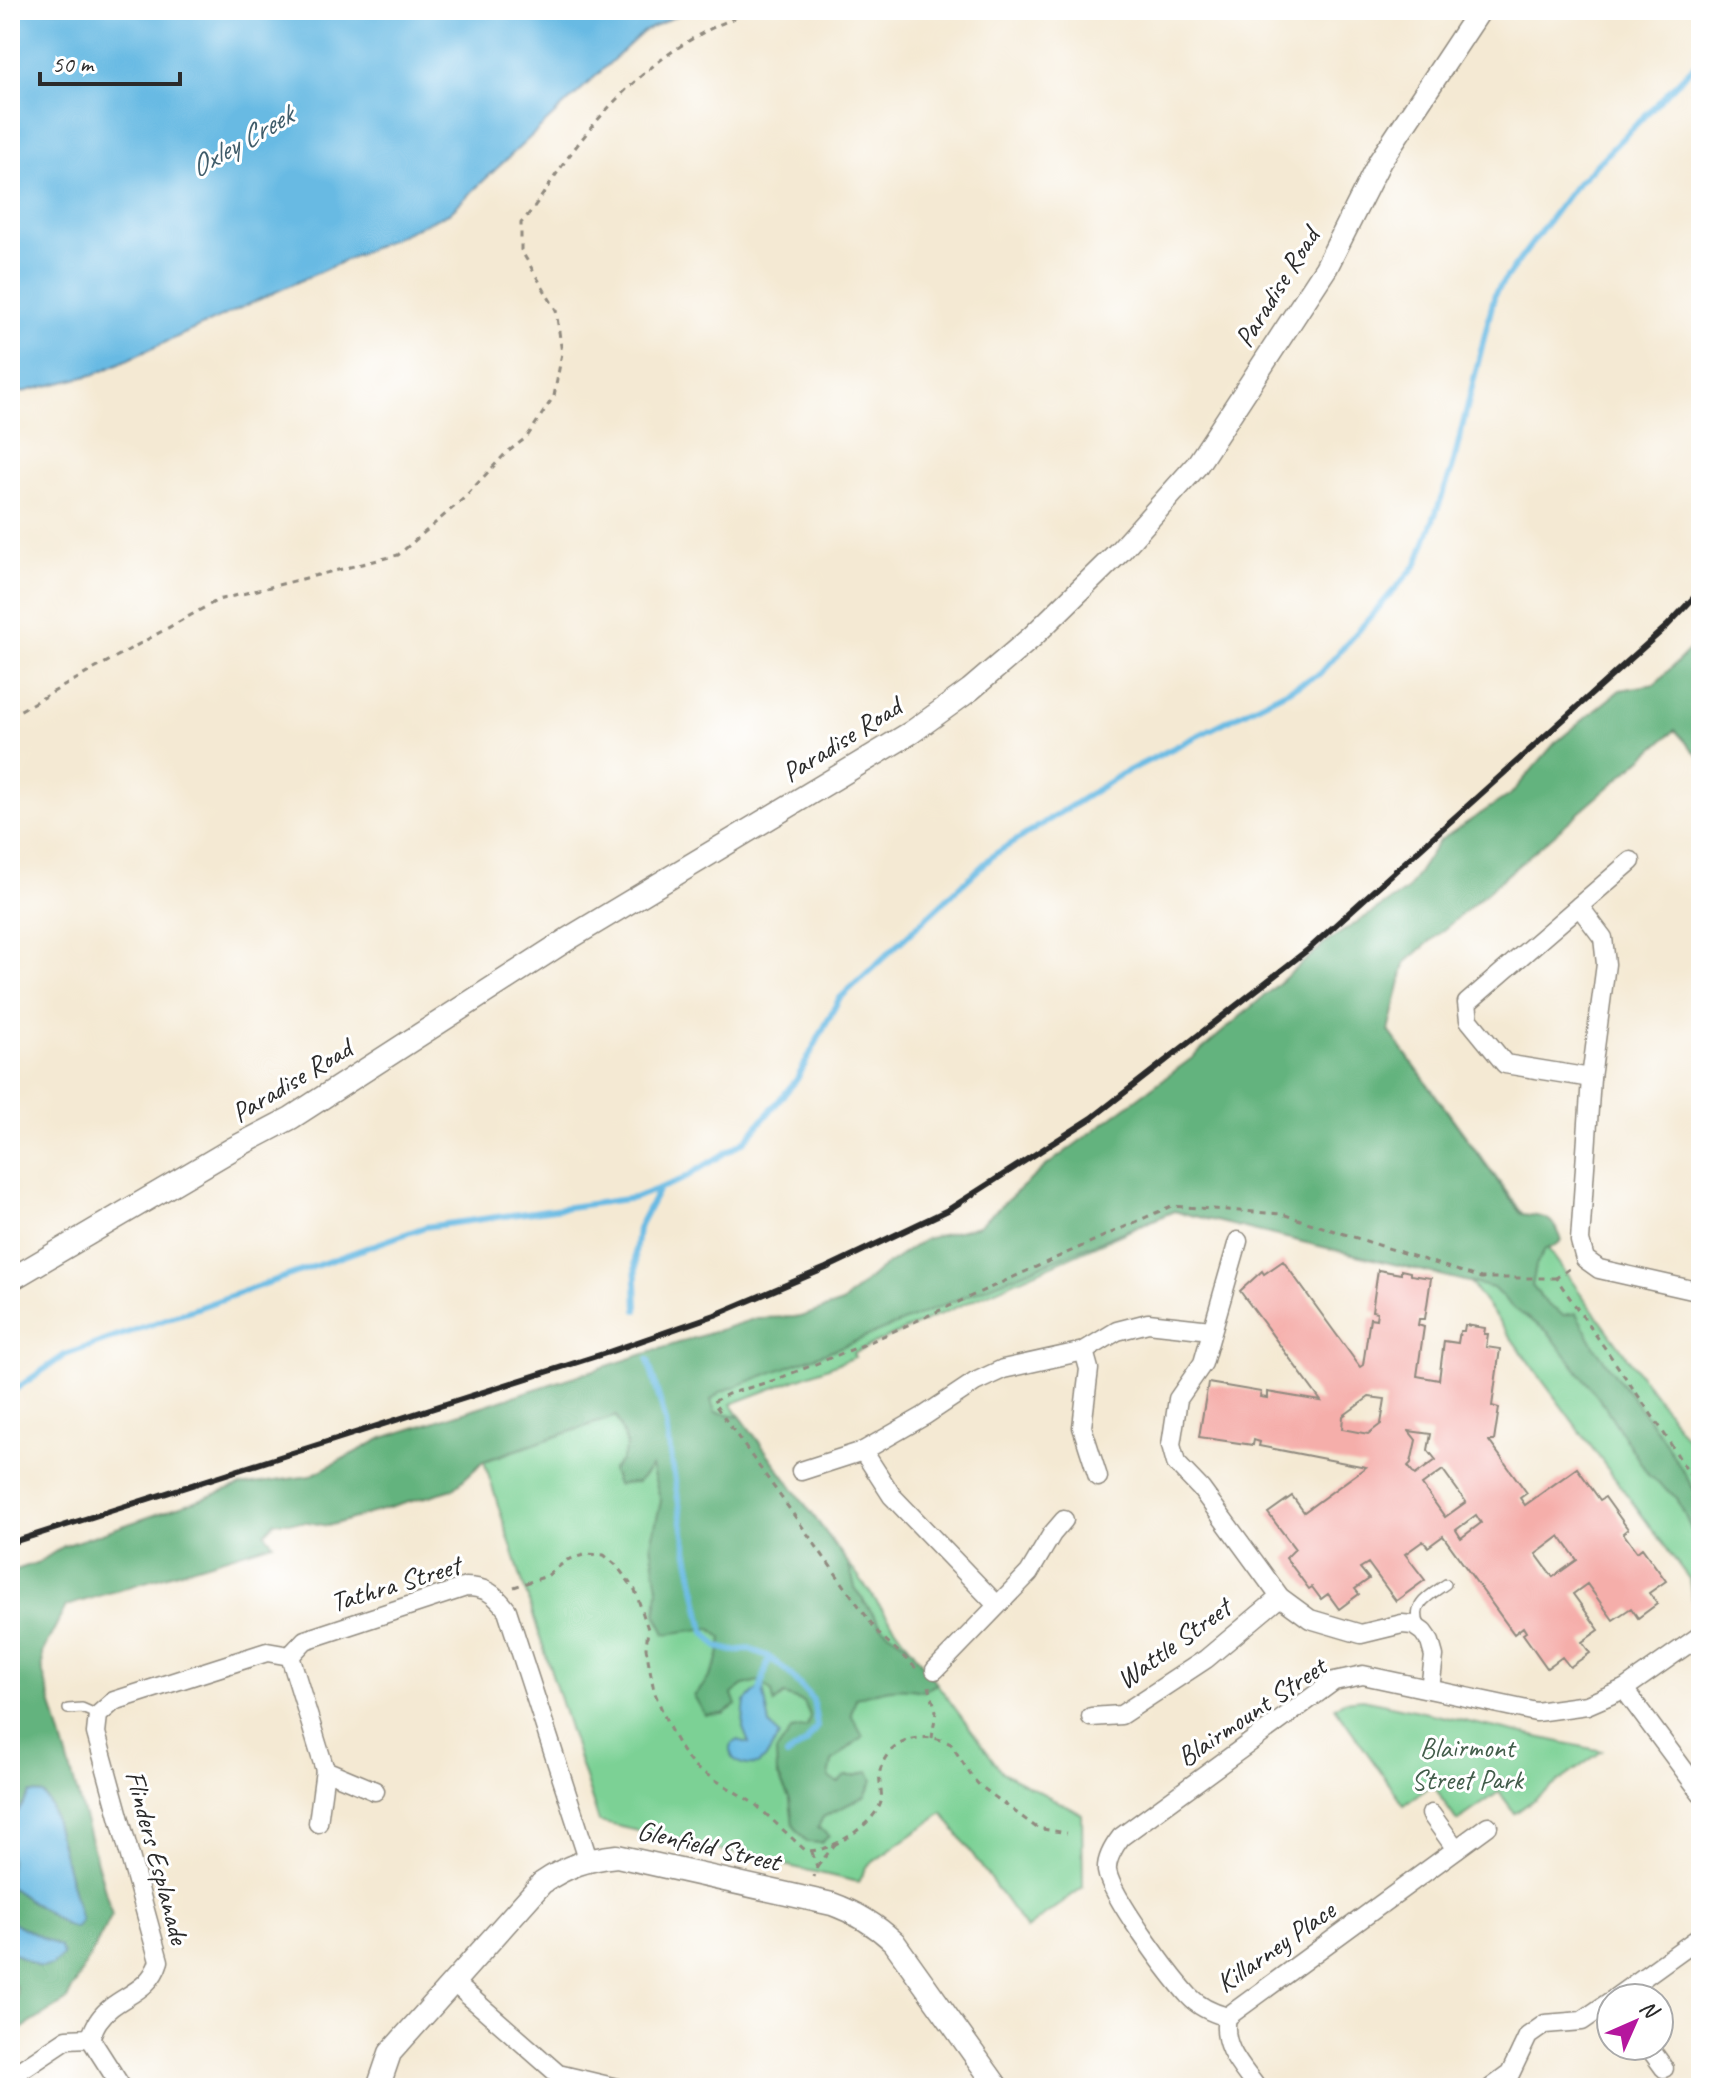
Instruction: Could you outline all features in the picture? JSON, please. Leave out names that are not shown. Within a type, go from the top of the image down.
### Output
[{"type":"street","name":"Paradise Road","points":[[10,1280],[234,1148],[291,1118],[568,939],[912,732],[970,690],[1032,637],[1120,551],[1197,465],[1326,268],[1380,161],[1480,10]]},
{"type":"street","points":[[1591,1078],[1505,1064],[1469,1020],[1467,1003],[1631,861]]},
{"type":"street","points":[[1579,906],[1603,938],[1606,964],[1591,1078],[1580,1241],[1585,1259],[1599,1269],[1701,1292]]},
{"type":"street","points":[[1238,1241],[1203,1363],[1178,1399],[1171,1445],[1176,1463],[1201,1489],[1280,1597],[1310,1619],[1361,1634],[1402,1624],[1413,1625],[1423,1632],[1434,1656],[1430,1689]]},
{"type":"street","points":[[801,1471],[863,1451],[975,1382],[1003,1369],[1084,1351],[1117,1331],[1148,1323],[1211,1330]]},
{"type":"street","points":[[1084,1351],[1089,1369],[1082,1427],[1098,1477]]},
{"type":"street","points":[[863,1451],[892,1496],[996,1604]]},
{"type":"street","points":[[935,1670],[1029,1573],[1064,1520]]},
{"type":"street","name":"Tathra Street","points":[[290,1656],[305,1640],[466,1587],[481,1587],[497,1596],[507,1610],[588,1859]]},
{"type":"street","name":"Wattle Street","points":[[1091,1717],[1121,1715],[1206,1659],[1280,1597]]},
{"type":"street","name":"Blairmount Street","points":[[1114,1846],[1121,1837],[1334,1681],[1363,1675],[1536,1712],[1587,1705],[1624,1689],[1701,1635]]},
{"type":"street","points":[[98,1715],[114,1701],[267,1652],[290,1656],[325,1770],[318,1823]]},
{"type":"street","points":[[1624,1689],[1701,1793]]},
{"type":"street","name":"Flinders Esplanade","points":[[90,2038],[100,2017],[155,1975],[159,1961],[96,1733],[98,1715]]},
{"type":"street","points":[[325,1770],[375,1791]]},
{"type":"street","points":[[1431,1814],[1456,1849]]},
{"type":"street","name":"Killarney Place","points":[[1114,1846],[1107,1869],[1116,1897],[1190,1997],[1210,2012],[1227,2017],[1488,1826]]},
{"type":"street","name":"Glenfield Street","points":[[378,2088],[390,2053],[542,1883],[566,1867],[588,1859],[617,1856],[854,1911],[875,1924],[894,1942],[998,2088]]},
{"type":"street","points":[[1638,1982],[1701,1936]]},
{"type":"street","points":[[453,1982],[558,2074],[617,2088]]},
{"type":"street","points":[[1491,2088],[1510,2074],[1528,2036],[1545,2024],[1582,2021],[1595,2012]]},
{"type":"street","points":[[1227,2017],[1224,2033],[1231,2054],[1257,2088]]},
{"type":"street","points":[[10,2077],[67,2039],[90,2038],[122,2088]]},
{"type":"street","points":[[1660,2062],[1664,2068]]},
{"type":"lane","points":[[1423,1632],[1417,1620],[1417,1610],[1421,1602],[1446,1584]]},
{"type":"lane","points":[[68,1709],[82,1708],[98,1715]]},
{"type":"path","points":[[10,716],[218,600],[398,555],[451,510],[505,454],[527,437],[554,396],[562,353],[556,310],[521,250],[521,223],[540,202],[564,163],[603,114],[646,70],[683,43],[730,18],[758,10]]},
{"type":"path","points":[[1585,1259],[1556,1278],[1660,1427],[1701,1493]]},
{"type":"path","points":[[497,1596],[504,1590],[547,1576],[567,1560],[598,1553],[609,1558],[635,1590],[648,1629],[646,1648],[654,1691],[682,1751],[694,1767],[708,1778],[755,1804],[798,1845],[812,1852],[817,1867]]},
{"type":"path","points":[[812,1852],[855,1832],[879,1807],[882,1799],[879,1775],[887,1754],[903,1742],[922,1736],[951,1744],[972,1777],[1037,1828],[1067,1833]]},
{"type":"path","points":[[814,1877],[817,1867],[836,1843]]},
{"type":"green space","points":[[1701,638],[1701,759],[1675,730],[1405,963],[1389,1031],[1521,1214],[1542,1217],[1555,1226],[1562,1240],[1545,1249],[1536,1266],[1532,1286],[1547,1304],[1563,1315],[1576,1313],[1596,1349],[1661,1436],[1701,1501],[1701,1552],[1677,1498],[1649,1476],[1604,1405],[1548,1332],[1513,1308],[1493,1288],[1174,1211],[851,1343],[720,1392],[711,1400],[715,1412],[740,1416],[848,1563],[856,1590],[883,1628],[911,1648],[937,1684],[923,1691],[889,1689],[856,1698],[851,1714],[863,1736],[832,1762],[829,1777],[838,1783],[845,1776],[869,1771],[873,1780],[865,1796],[823,1817],[818,1827],[829,1836],[821,1843],[807,1842],[793,1825],[790,1800],[777,1774],[776,1752],[792,1730],[807,1727],[810,1716],[804,1702],[784,1695],[774,1703],[772,1692],[758,1681],[744,1685],[732,1694],[736,1705],[723,1714],[705,1715],[694,1696],[714,1670],[722,1638],[710,1628],[665,1634],[656,1614],[658,1588],[651,1544],[661,1501],[651,1467],[638,1482],[617,1485],[612,1470],[621,1461],[627,1445],[616,1416],[484,1461],[453,1489],[328,1526],[308,1522],[275,1522],[265,1533],[273,1543],[66,1606],[42,1653],[43,1673],[112,1915],[66,2001],[10,2036],[10,2002],[17,1996],[16,1986],[10,1984],[10,1951],[39,1967],[59,1947],[10,1921],[10,1887],[66,1925],[81,1921],[51,1807],[43,1794],[31,1793],[10,1823],[10,1572],[39,1562],[64,1546],[239,1486],[310,1476],[383,1438],[757,1318],[800,1317],[842,1303],[879,1270],[925,1239],[978,1226],[1046,1166],[1192,1058],[1328,941],[1407,890],[1439,841],[1512,793],[1555,743],[1620,690],[1655,684]]},
{"type":"green space","points":[[1405,963],[1389,1031],[1701,1458],[1701,1592],[1692,1599],[1689,1579],[1469,1281],[1174,1211],[853,1353],[855,1357],[731,1404],[1002,1772],[1082,1814],[1083,1887],[1026,1929],[943,1813],[866,1867],[858,1882],[599,1822],[484,1461],[705,1386],[822,1339]]},
{"type":"green space","name":"Blairmont Street Park","points":[[1363,1699],[1602,1751],[1515,1813],[1499,1792],[1457,1821],[1432,1785],[1404,1805],[1335,1707],[1343,1701]]},
{"type":"water","name":"Oxley Creek","points":[[10,10],[688,10],[643,32],[449,213],[96,374],[10,395]]},
{"type":"water","points":[[763,1689],[770,1725],[779,1736],[765,1759],[757,1765],[741,1764],[731,1755],[732,1744],[737,1740],[749,1743],[743,1728],[745,1702],[757,1690]]},
{"type":"water","points":[[31,1793],[43,1794],[51,1807],[81,1921],[75,1928],[10,1887],[10,1823]]},
{"type":"water","points":[[10,1921],[60,1947],[63,1955],[52,1966],[39,1967],[10,1951]]},
{"type":"building","points":[[1283,1261],[1360,1367],[1363,1365],[1370,1318],[1376,1319],[1377,1312],[1372,1311],[1378,1270],[1401,1274],[1401,1270],[1410,1272],[1410,1275],[1431,1278],[1425,1319],[1419,1319],[1418,1325],[1424,1327],[1417,1376],[1439,1380],[1444,1341],[1458,1343],[1460,1331],[1464,1331],[1465,1325],[1485,1328],[1484,1334],[1488,1334],[1486,1347],[1500,1349],[1492,1406],[1499,1408],[1494,1441],[1489,1441],[1527,1493],[1520,1498],[1525,1505],[1577,1468],[1600,1500],[1605,1497],[1628,1529],[1623,1533],[1637,1552],[1642,1548],[1666,1581],[1649,1593],[1657,1604],[1638,1618],[1631,1608],[1613,1620],[1587,1584],[1573,1594],[1599,1630],[1582,1642],[1590,1653],[1570,1667],[1562,1657],[1547,1668],[1523,1634],[1526,1632],[1523,1627],[1514,1634],[1443,1536],[1428,1547],[1423,1541],[1405,1554],[1425,1580],[1396,1601],[1368,1563],[1360,1568],[1369,1579],[1355,1589],[1359,1594],[1339,1609],[1328,1594],[1321,1599],[1312,1587],[1309,1589],[1286,1558],[1295,1549],[1268,1513],[1292,1496],[1304,1512],[1366,1467],[1259,1446],[1260,1442],[1254,1440],[1253,1445],[1199,1437],[1208,1383],[1261,1392],[1260,1397],[1267,1398],[1267,1392],[1321,1401],[1240,1291],[1262,1271],[1264,1274]],"holes":[[[1369,1397],[1385,1399],[1381,1424],[1368,1434],[1342,1429],[1343,1416]],[[1409,1431],[1431,1434],[1428,1450],[1436,1460],[1415,1475],[1408,1466],[1416,1440]],[[1443,1470],[1466,1502],[1445,1517],[1422,1485]],[[1476,1515],[1481,1523],[1461,1538],[1456,1530]],[[1560,1536],[1577,1560],[1553,1577],[1536,1554]]]},
{"type":"waterway","points":[[10,1393],[65,1355],[425,1227],[634,1198],[681,1180],[745,1141],[797,1079],[839,999],[995,854],[1120,775],[1320,674],[1417,564],[1452,469],[1495,293],[1573,188],[1701,59]]},
{"type":"waterway","points":[[637,1310],[635,1254],[638,1228],[659,1189]]},
{"type":"waterway","points":[[648,1360],[664,1415],[704,1631],[718,1647],[733,1651],[750,1649],[767,1656],[787,1671],[813,1700],[817,1726],[806,1743],[787,1756]]},
{"type":"waterway","points":[[759,1694],[769,1658]]},
{"type":"railway","points":[[10,1543],[606,1353],[715,1315],[826,1268],[948,1210],[1092,1118],[1310,948],[1667,626],[1701,590]]}]
